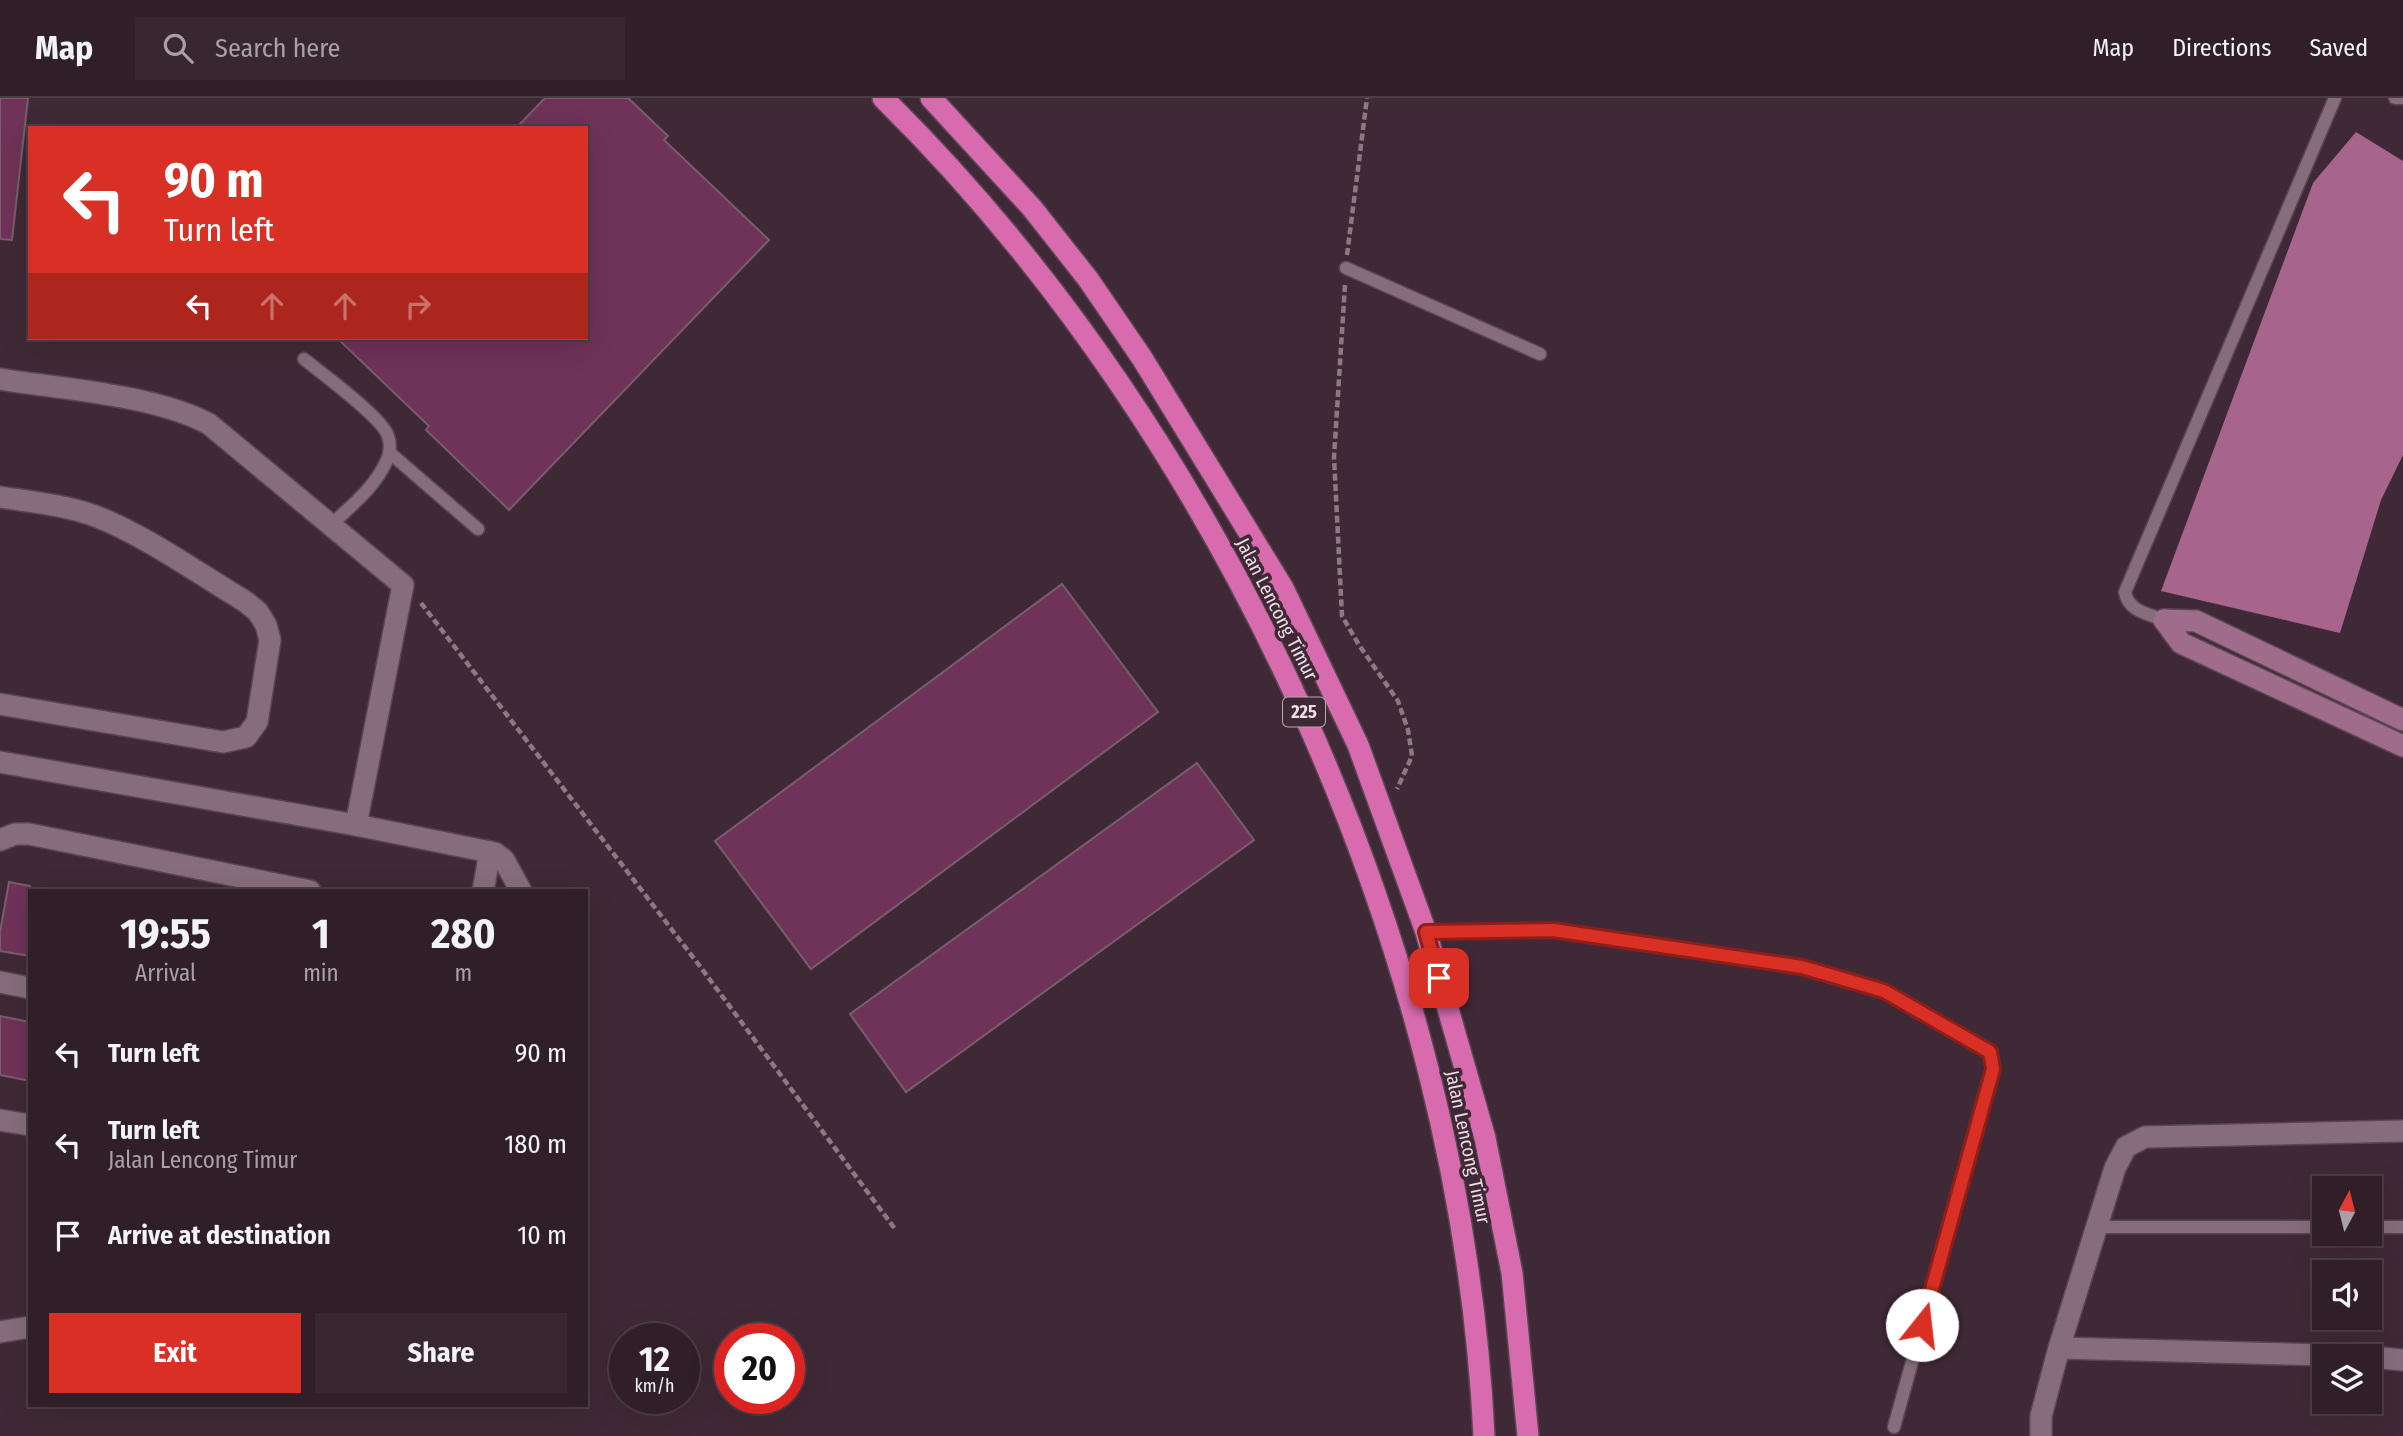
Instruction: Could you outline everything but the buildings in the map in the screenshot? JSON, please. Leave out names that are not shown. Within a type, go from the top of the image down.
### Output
[{"type":"highway","name":"Jalan Lencong Timur","points":[[883,98],[1024,254],[1115,379],[1215,538],[1292,684],[1322,755],[1377,904],[1436,1101],[1462,1227],[1474,1306],[1484,1436]]},
{"type":"highway","name":"Jalan Lencong Timur","points":[[931,98],[1024,199],[1088,279],[1188,429],[1283,588],[1358,745],[1426,932],[1485,1138],[1512,1273],[1528,1436]]},
{"type":"street","points":[[0,379],[152,404],[194,416],[209,424],[403,585],[356,825]]},
{"type":"street","points":[[0,496],[95,516],[125,530],[246,602],[258,612],[266,625],[270,640],[257,722],[246,737],[223,742],[0,704]]},
{"type":"street","points":[[2164,620],[2196,621],[2403,720]]},
{"type":"street","points":[[2164,620],[2180,643],[2403,747]]},
{"type":"street","points":[[0,762],[356,825],[490,852],[505,860],[520,889]]},
{"type":"street","points":[[0,840],[15,834],[29,834],[282,888]]},
{"type":"street","points":[[484,889],[490,852]]},
{"type":"street","points":[[0,982],[28,988]]},
{"type":"street","points":[[0,1120],[28,1125]]},
{"type":"street","points":[[2041,1436],[2041,1416],[2059,1348],[2096,1227],[2120,1157],[2126,1147],[2145,1137],[2403,1131]]},
{"type":"street","points":[[0,1332],[28,1327]]},
{"type":"street","points":[[2059,1348],[2312,1355]]},
{"type":"street","points":[[2382,1358],[2403,1360]]},
{"type":"lane","points":[[2164,620],[2132,607],[2126,601],[2125,592],[2335,98]]},
{"type":"lane","points":[[2395,98],[2403,98]]},
{"type":"lane","points":[[1346,268],[1541,354]]},
{"type":"lane","points":[[303,359],[364,409],[388,434],[390,453],[386,464],[368,489],[332,524]]},
{"type":"lane","points":[[390,453],[478,529]]},
{"type":"lane","points":[[1426,932],[1553,930],[1802,967],[1884,991],[1990,1052],[1993,1069],[1894,1427]]},
{"type":"lane","points":[[2096,1227],[2312,1227]]},
{"type":"lane","points":[[2382,1227],[2403,1227]]},
{"type":"path","points":[[1367,98],[1348,232],[1334,457],[1342,616],[1398,701],[1408,730],[1412,756],[1384,815]]},
{"type":"path","points":[[403,585],[432,614],[502,705],[895,1229]]},
{"type":"shaded area","points":[[2356,132],[2403,161],[2403,455],[2381,500],[2340,633],[2161,591],[2313,183]]},
{"type":"route","points":[[1439,978],[1426,932],[1553,930],[1802,967],[1884,991],[1990,1052],[1993,1069],[1922,1325]]}]
